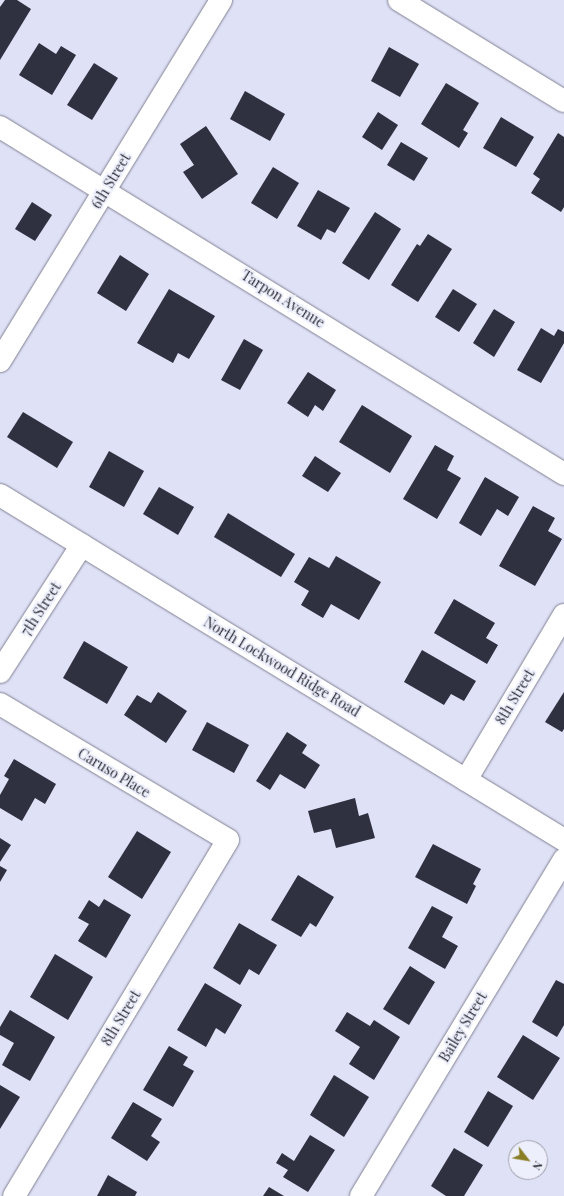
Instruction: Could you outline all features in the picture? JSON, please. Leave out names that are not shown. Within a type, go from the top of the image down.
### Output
[{"type":"street","name":"6th Street","points":[[0,360],[106,190],[221,0]]},
{"type":"street","points":[[399,0],[564,101]]},
{"type":"street","name":"Tarpon Avenue","points":[[0,127],[106,190],[564,474]]},
{"type":"street","name":"North Lockwood Ridge Road","points":[[0,495],[564,840]]},
{"type":"street","name":"7th Street","points":[[0,672],[82,545]]},
{"type":"street","name":"8th Street","points":[[466,780],[564,616]]},
{"type":"street","name":"Caruso Place","points":[[0,704],[228,840]]},
{"type":"street","name":"8th Street","points":[[14,1196],[228,840]]},
{"type":"street","name":"Bailey Street","points":[[361,1196],[564,859]]},
{"type":"building","points":[[5,0],[17,0],[31,9],[0,60],[0,7]]},
{"type":"building","points":[[39,43],[56,54],[61,46],[76,55],[52,95],[19,75]]},
{"type":"building","points":[[389,47],[419,64],[400,97],[371,81]]},
{"type":"building","points":[[94,63],[118,78],[92,120],[67,105]]},
{"type":"building","points":[[446,83],[479,103],[463,130],[468,133],[459,148],[421,124]]},
{"type":"building","points":[[245,91],[285,114],[270,141],[230,119]]},
{"type":"building","points":[[378,112],[398,125],[382,150],[362,137]]},
{"type":"building","points":[[501,117],[534,137],[516,167],[483,148]]},
{"type":"building","points":[[206,126],[238,174],[202,199],[183,172],[194,165],[180,144]]},
{"type":"building","points":[[558,133],[564,137],[564,207],[561,212],[531,193],[540,179],[533,174]]},
{"type":"building","points":[[401,142],[428,158],[414,181],[387,165]]},
{"type":"building","points":[[273,167],[299,183],[277,219],[251,203]]},
{"type":"building","points":[[318,190],[350,208],[335,233],[327,229],[321,240],[297,226]]},
{"type":"building","points":[[32,202],[52,215],[35,241],[15,229]]},
{"type":"building","points":[[375,212],[401,229],[369,280],[342,263]]},
{"type":"building","points":[[428,234],[452,249],[418,302],[391,285],[417,244],[420,246]]},
{"type":"building","points":[[120,255],[149,274],[126,311],[97,293]]},
{"type":"building","points":[[169,289],[215,316],[189,359],[178,353],[173,363],[137,343]]},
{"type":"building","points":[[453,289],[477,304],[459,332],[435,317]]},
{"type":"building","points":[[494,309],[515,322],[494,357],[473,343]]},
{"type":"building","points":[[541,328],[554,336],[558,329],[564,332],[564,343],[541,383],[517,370]]},
{"type":"building","points":[[244,339],[263,350],[240,390],[221,380]]},
{"type":"building","points":[[308,372],[336,390],[323,411],[315,405],[308,417],[287,403]]},
{"type":"building","points":[[362,405],[412,436],[390,473],[339,442]]},
{"type":"building","points":[[23,412],[73,442],[57,468],[7,437]]},
{"type":"building","points":[[435,445],[454,456],[447,470],[461,478],[437,519],[403,499]]},
{"type":"building","points":[[109,451],[144,471],[124,507],[89,487]]},
{"type":"building","points":[[315,456],[341,473],[328,492],[302,476]]},
{"type":"building","points":[[485,477],[519,497],[508,516],[497,509],[481,536],[459,523]]},
{"type":"building","points":[[159,487],[194,507],[178,535],[143,514]]},
{"type":"building","points":[[533,506],[555,518],[548,531],[562,539],[535,586],[499,566]]},
{"type":"building","points":[[228,513],[295,554],[281,577],[214,537]]},
{"type":"building","points":[[336,556],[381,582],[359,620],[331,604],[323,618],[301,605],[309,591],[294,582],[309,557],[329,568]]},
{"type":"building","points":[[454,599],[495,623],[486,638],[498,645],[487,664],[434,633]]},
{"type":"building","points":[[84,641],[128,667],[107,704],[63,678]]},
{"type":"building","points":[[422,650],[476,681],[464,701],[451,694],[444,705],[404,682]]},
{"type":"building","points":[[158,692],[187,711],[166,743],[124,715],[137,695],[151,703]]},
{"type":"building","points":[[564,692],[564,729],[562,732],[545,722]]},
{"type":"building","points":[[207,722],[249,745],[234,773],[192,750]]},
{"type":"building","points":[[287,732],[307,745],[302,753],[320,765],[305,789],[280,774],[270,790],[256,781]]},
{"type":"building","points":[[14,759],[56,784],[45,804],[35,798],[22,821],[0,808],[0,795],[9,779],[4,776]]},
{"type":"building","points":[[355,798],[359,816],[368,813],[375,838],[336,848],[331,829],[314,833],[308,811]]},
{"type":"building","points":[[137,831],[171,852],[142,899],[108,877]]},
{"type":"building","points":[[0,838],[11,845],[0,862]]},
{"type":"building","points":[[433,844],[481,869],[473,884],[476,886],[467,904],[415,877]]},
{"type":"building","points":[[0,866],[7,870],[0,882]]},
{"type":"building","points":[[298,875],[334,897],[316,927],[310,923],[301,937],[271,920]]},
{"type":"building","points":[[104,899],[131,915],[106,958],[78,941],[89,924],[78,918],[89,900],[99,907]]},
{"type":"building","points":[[432,906],[453,917],[442,937],[458,946],[445,969],[408,948]]},
{"type":"building","points":[[239,923],[277,945],[259,975],[249,969],[240,985],[213,968]]},
{"type":"building","points":[[55,954],[93,977],[68,1020],[30,997]]},
{"type":"building","points":[[410,966],[435,982],[409,1025],[383,1009]]},
{"type":"building","points":[[556,980],[564,984],[564,1025],[557,1037],[532,1022]]},
{"type":"building","points":[[205,983],[242,1005],[225,1034],[216,1028],[206,1047],[177,1030]]},
{"type":"building","points":[[10,1010],[55,1037],[30,1081],[2,1065],[14,1043],[0,1035],[0,1027]]},
{"type":"building","points":[[347,1012],[370,1026],[374,1020],[400,1037],[374,1080],[349,1064],[360,1047],[335,1031]]},
{"type":"building","points":[[523,1035],[560,1058],[533,1100],[497,1077]]},
{"type":"building","points":[[169,1046],[188,1057],[183,1065],[194,1071],[173,1107],[143,1090]]},
{"type":"building","points":[[334,1075],[369,1097],[344,1137],[310,1115]]},
{"type":"building","points":[[0,1085],[20,1097],[0,1129]]},
{"type":"building","points":[[488,1091],[513,1106],[488,1147],[464,1132]]},
{"type":"building","points":[[133,1102],[162,1119],[151,1136],[160,1142],[147,1161],[111,1138]]},
{"type":"building","points":[[310,1135],[335,1150],[308,1192],[283,1177],[288,1170],[276,1163],[282,1153],[294,1161]]},
{"type":"building","points":[[454,1148],[483,1165],[464,1196],[446,1196],[431,1186]]},
{"type":"building","points":[[108,1175],[137,1192],[135,1196],[97,1196]]},
{"type":"building","points":[[269,1187],[284,1196],[263,1196]]}]
